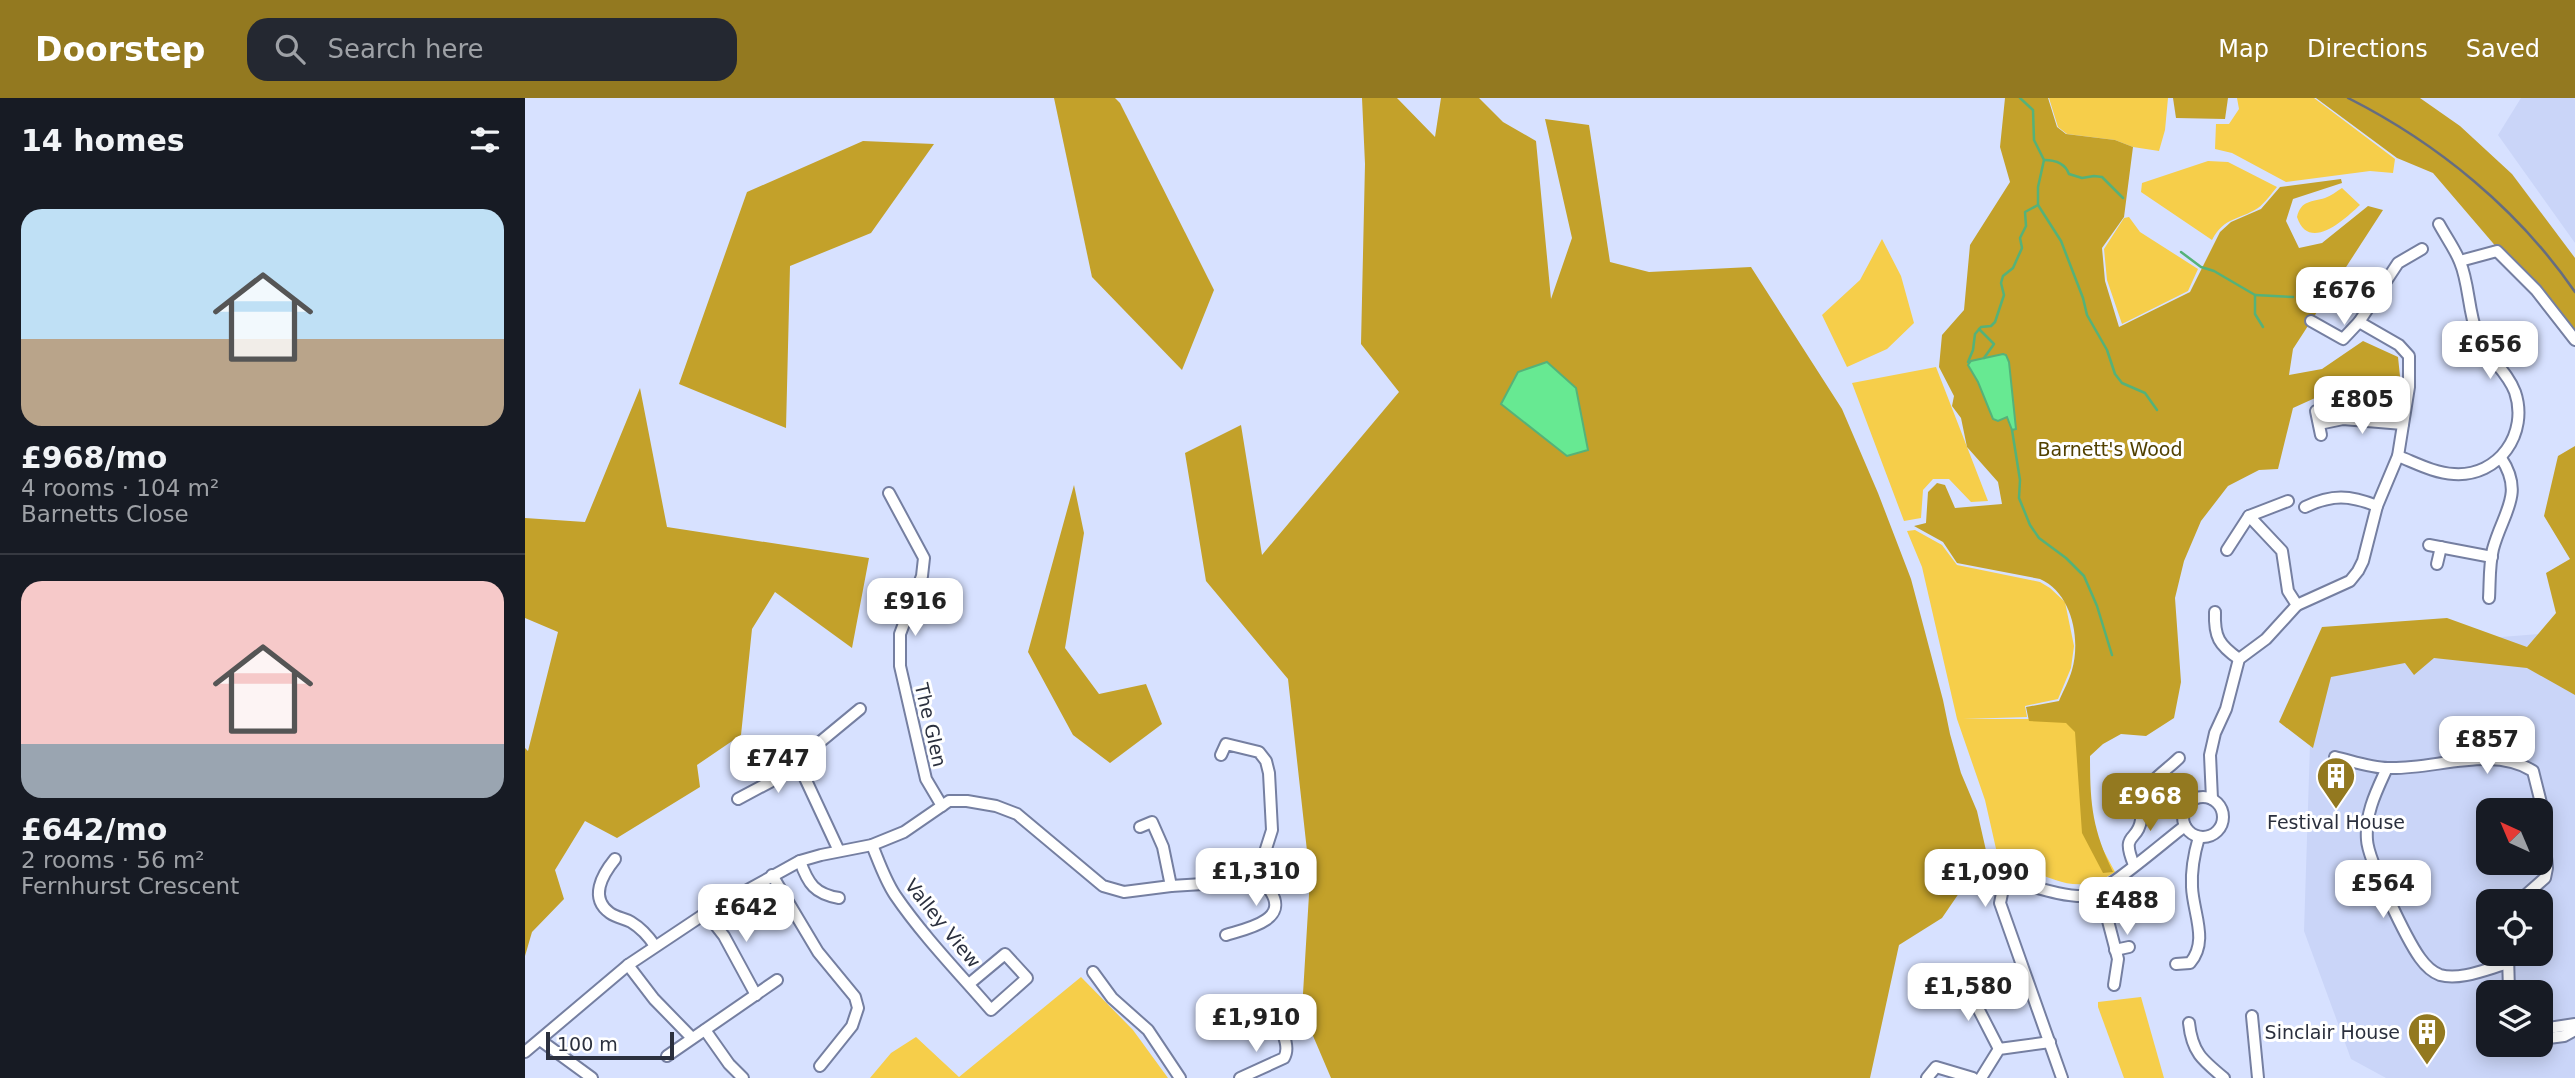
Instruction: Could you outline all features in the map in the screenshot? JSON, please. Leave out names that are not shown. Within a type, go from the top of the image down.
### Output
[{"type":"street","points":[[2398,456],[2451,474],[2477,472],[2501,458],[2516,432],[2519,417],[2518,402],[2509,380],[2480,342],[2470,313],[2460,261],[2439,224]]},
{"type":"street","points":[[2311,321],[2343,339],[2359,322],[2398,263],[2422,249]]},
{"type":"street","points":[[2460,261],[2497,251],[2536,290],[2575,340]]},
{"type":"street","points":[[2213,799],[2200,797],[2189,803],[2183,813],[2185,826],[2199,837],[2211,836],[2223,821],[2221,809],[2213,799],[2210,755],[2239,659],[2266,639],[2297,605],[2334,590],[2358,571],[2377,506],[2398,456],[2409,387],[2409,356],[2399,345],[2359,322]]},
{"type":"street","points":[[2316,411],[2320,430],[2343,419],[2403,424]]},
{"type":"street","points":[[2489,598],[2492,557],[2514,485],[2501,458]]},
{"type":"street","name":"The Glen","points":[[889,493],[924,558],[922,576],[899,634],[900,666],[926,779],[942,806]]},
{"type":"street","points":[[2305,507],[2325,498],[2348,497],[2377,506]]},
{"type":"street","points":[[2227,550],[2249,516],[2288,501]]},
{"type":"street","points":[[2249,516],[2282,551],[2288,591],[2297,605]]},
{"type":"street","points":[[2429,545],[2492,557]]},
{"type":"street","points":[[2437,564],[2441,547]]},
{"type":"street","points":[[2477,585],[2490,586]]},
{"type":"street","points":[[2215,612],[2216,636],[2229,652],[2239,659]]},
{"type":"street","points":[[738,799],[770,782],[859,709]]},
{"type":"street","points":[[525,1052],[628,965],[706,913],[800,861],[872,845],[904,832],[949,802],[967,801],[996,806],[1017,814],[1103,886],[1125,892],[1235,880],[1252,870],[1265,852],[1272,830],[1266,761],[1259,752],[1226,744],[1221,755]]},
{"type":"street","points":[[2335,757],[2387,768],[2491,760],[2524,765],[2533,771],[2541,803],[2547,868],[2545,878],[2533,889]]},
{"type":"street","points":[[2134,865],[2127,849],[2129,841],[2142,822],[2140,801],[2146,788],[2179,758]]},
{"type":"street","points":[[797,761],[839,851]]},
{"type":"street","points":[[2387,768],[2370,805],[2367,842],[2380,879],[2419,956],[2430,970],[2448,975],[2472,973],[2489,966]]},
{"type":"street","points":[[1140,827],[1152,822],[1163,847],[1171,886]]},
{"type":"street","points":[[2062,1078],[2000,903],[2005,879],[2089,896],[2107,886],[2185,826]]},
{"type":"street","points":[[2176,964],[2197,963],[2200,940],[2192,878],[2199,837]]},
{"type":"street","name":"Valley View","points":[[872,845],[895,894],[969,985],[991,1010],[1027,978],[1005,954],[969,985]]},
{"type":"street","points":[[615,859],[601,875],[598,892],[601,901],[606,910],[631,922],[647,934],[655,946]]},
{"type":"street","points":[[800,861],[806,879],[815,888],[824,895],[839,898]]},
{"type":"street","points":[[1241,945],[1232,933],[1263,923],[1275,909],[1271,892],[1252,870]]},
{"type":"street","points":[[772,875],[818,952],[855,997],[858,1008],[852,1026],[820,1066]]},
{"type":"street","points":[[2107,886],[2107,918],[2118,959],[2114,985]]},
{"type":"street","points":[[706,913],[724,936],[756,995]]},
{"type":"street","points":[[2115,950],[2129,947]]},
{"type":"street","points":[[628,965],[654,999],[692,1038]]},
{"type":"street","points":[[1093,972],[1112,998],[1148,1030],[1180,1078]]},
{"type":"street","points":[[667,1056],[777,980]]},
{"type":"street","points":[[1965,983],[1999,1049]]},
{"type":"street","points":[[2252,1016],[2258,1078]]},
{"type":"street","points":[[1240,1078],[1284,1058],[1287,1046],[1276,1018]]},
{"type":"street","points":[[2189,1023],[2190,1040],[2197,1054],[2224,1078]]},
{"type":"street","points":[[2553,1027],[2575,1024]]},
{"type":"street","points":[[705,1030],[729,1064],[743,1078]]},
{"type":"street","points":[[2553,1037],[2564,1036],[2575,1030]]},
{"type":"street","points":[[540,1040],[592,1078]]},
{"type":"street","points":[[1999,1049],[2050,1042]]},
{"type":"street","points":[[1981,1078],[1999,1049]]},
{"type":"street","points":[[1927,1078],[1936,1067],[1973,1078]]},
{"type":"shaded area","points":[[2049,98],[2168,98],[2165,130],[2159,151],[2133,147],[2115,140],[2067,134],[2058,127]]},
{"type":"shaded area","points":[[2237,98],[2314,98],[2395,159],[2393,173],[2370,171],[2286,182],[2232,153],[2215,149],[2216,124],[2229,124],[2239,109]]},
{"type":"shaded area","points":[[2521,98],[2575,98],[2575,243],[2498,135]]},
{"type":"shaded area","points":[[2208,161],[2228,162],[2277,187],[2261,206],[2227,223],[2212,240],[2141,192],[2142,183]]},
{"type":"shaded area","points":[[2342,188],[2360,205],[2327,230],[2310,232],[2303,227],[2297,217],[2301,207]]},
{"type":"shaded area","points":[[2129,217],[2140,232],[2198,269],[2188,291],[2122,324],[2107,280],[2104,249],[2124,218]]},
{"type":"shaded area","points":[[1882,239],[1901,276],[1914,323],[1887,349],[1847,367],[1822,315],[1860,280]]},
{"type":"shaded area","points":[[2003,354],[2009,362],[2016,429],[2012,430],[2007,417],[1998,421],[1993,419],[1968,365],[1971,361]]},
{"type":"shaded area","points":[[1547,362],[1576,388],[1588,450],[1567,456],[1501,404],[1518,372]]},
{"type":"shaded area","points":[[1936,367],[1988,501],[1971,502],[1949,479],[1933,479],[1923,490],[1921,518],[1904,521],[1852,383]]},
{"type":"shaded area","points":[[1915,530],[1942,545],[1957,565],[2040,582],[2065,602],[2074,646],[2071,668],[2058,699],[2025,706],[2027,717],[1963,719],[2084,719],[2087,820],[2115,872],[2084,884],[2070,884],[1999,862],[1985,800],[1957,719],[1922,567],[1907,531]]},
{"type":"shaded area","points":[[2575,631],[2575,1078],[2386,1078],[2351,1059],[2304,931],[2313,652]]},
{"type":"shaded area","points":[[1081,977],[1133,1030],[1168,1078],[870,1078],[891,1053],[916,1037],[959,1077]]},
{"type":"shaded area","points":[[2141,997],[2164,1078],[2124,1078],[2098,1007],[2098,1002]]},
{"type":"green space","points":[[1054,98],[1115,98],[1120,103],[1214,290],[1182,370],[1092,277]]},
{"type":"green space","points":[[1362,98],[1397,98],[1435,137],[1441,98],[1479,98],[1503,122],[1536,141],[1551,299],[1572,238],[1545,119],[1589,125],[1610,262],[1649,272],[1751,267],[1842,409],[1911,579],[1950,734],[1961,773],[1977,811],[1990,868],[1968,880],[1942,918],[1899,945],[1870,1078],[1331,1078],[1302,1010],[1310,878],[1288,679],[1206,581],[1185,453],[1241,425],[1262,555],[1399,392],[1361,344],[1365,164]]},
{"type":"green space","name":"Barnett's Wood","points":[[2005,98],[2048,98],[2057,127],[2066,134],[2115,140],[2133,147],[2124,217],[2102,248],[2105,281],[2119,327],[2190,292],[2220,232],[2231,222],[2261,209],[2280,187],[2341,179],[2342,183],[2293,199],[2286,221],[2299,248],[2322,243],[2368,206],[2383,210],[2293,349],[2289,375],[2322,369],[2363,341],[2398,357],[2401,386],[2346,384],[2293,408],[2278,469],[2259,470],[2228,486],[2201,521],[2184,561],[2175,598],[2181,682],[2174,718],[2146,736],[2121,734],[2103,744],[2090,756],[2096,829],[2113,872],[2103,873],[2082,833],[2075,732],[2066,723],[2029,721],[2026,707],[2059,701],[2069,678],[2075,658],[2075,645],[2067,606],[2051,586],[2040,579],[1957,563],[1943,542],[1914,526],[1926,523],[1928,492],[1937,483],[1945,485],[1955,508],[2002,504],[1998,482],[1967,447],[1961,418],[1952,406],[1954,396],[1939,367],[1942,335],[1964,310],[1970,245],[2010,182],[2000,147]]},
{"type":"green space","points":[[2173,98],[2228,98],[2225,119],[2176,118]]},
{"type":"green space","points":[[2316,98],[2420,98],[2460,126],[2512,174],[2575,258],[2575,339],[2433,173],[2397,158]]},
{"type":"green space","points":[[863,141],[934,144],[871,233],[790,266],[786,428],[679,384],[747,192]]},
{"type":"green space","points":[[640,388],[667,527],[869,558],[852,648],[775,592],[752,629],[741,735],[697,765],[700,787],[617,838],[585,821],[555,870],[564,899],[532,932],[525,956],[525,748],[528,751],[558,632],[525,618],[525,518],[585,522]]},
{"type":"green space","points":[[2575,446],[2575,695],[2527,668],[2434,658],[2414,675],[2405,663],[2331,677],[2313,748],[2279,722],[2322,627],[2447,618],[2527,647],[2556,613],[2546,573],[2570,559],[2544,516],[2558,456]]},
{"type":"green space","points":[[1074,485],[1084,533],[1065,648],[1099,694],[1146,684],[1162,724],[1110,763],[1073,735],[1028,652]]},
{"type":"waterway","points":[[2020,98],[2033,110],[2034,140],[2044,160],[2038,187],[2038,205],[2061,241],[2087,315],[2107,350],[2115,374],[2122,383],[2145,393],[2157,410]]},
{"type":"waterway","points":[[2044,160],[2059,163],[2069,174],[2082,178],[2102,177],[2123,198]]},
{"type":"waterway","points":[[1968,362],[1975,334],[1981,327],[1991,326],[1995,322],[2004,295],[2001,283],[2003,276],[2013,268],[2022,248],[2020,238],[2026,226],[2025,212],[2038,205]]},
{"type":"waterway","points":[[2181,252],[2201,267],[2214,271],[2255,295],[2255,314],[2263,327]]},
{"type":"waterway","points":[[2255,295],[2293,297]]},
{"type":"waterway","points":[[1979,329],[1994,344],[1984,358]]},
{"type":"waterway","points":[[2012,430],[2020,480],[2019,498],[2030,525],[2039,538],[2066,558],[2084,576],[2097,606],[2112,655]]},
{"type":"railway","points":[[2348,98],[2413,136],[2474,181],[2528,233],[2575,292]]},
{"type":"place","name":"Festival House","points":[[2336,810]]},
{"type":"place","name":"Sinclair House","points":[[2427,1066]]}]
